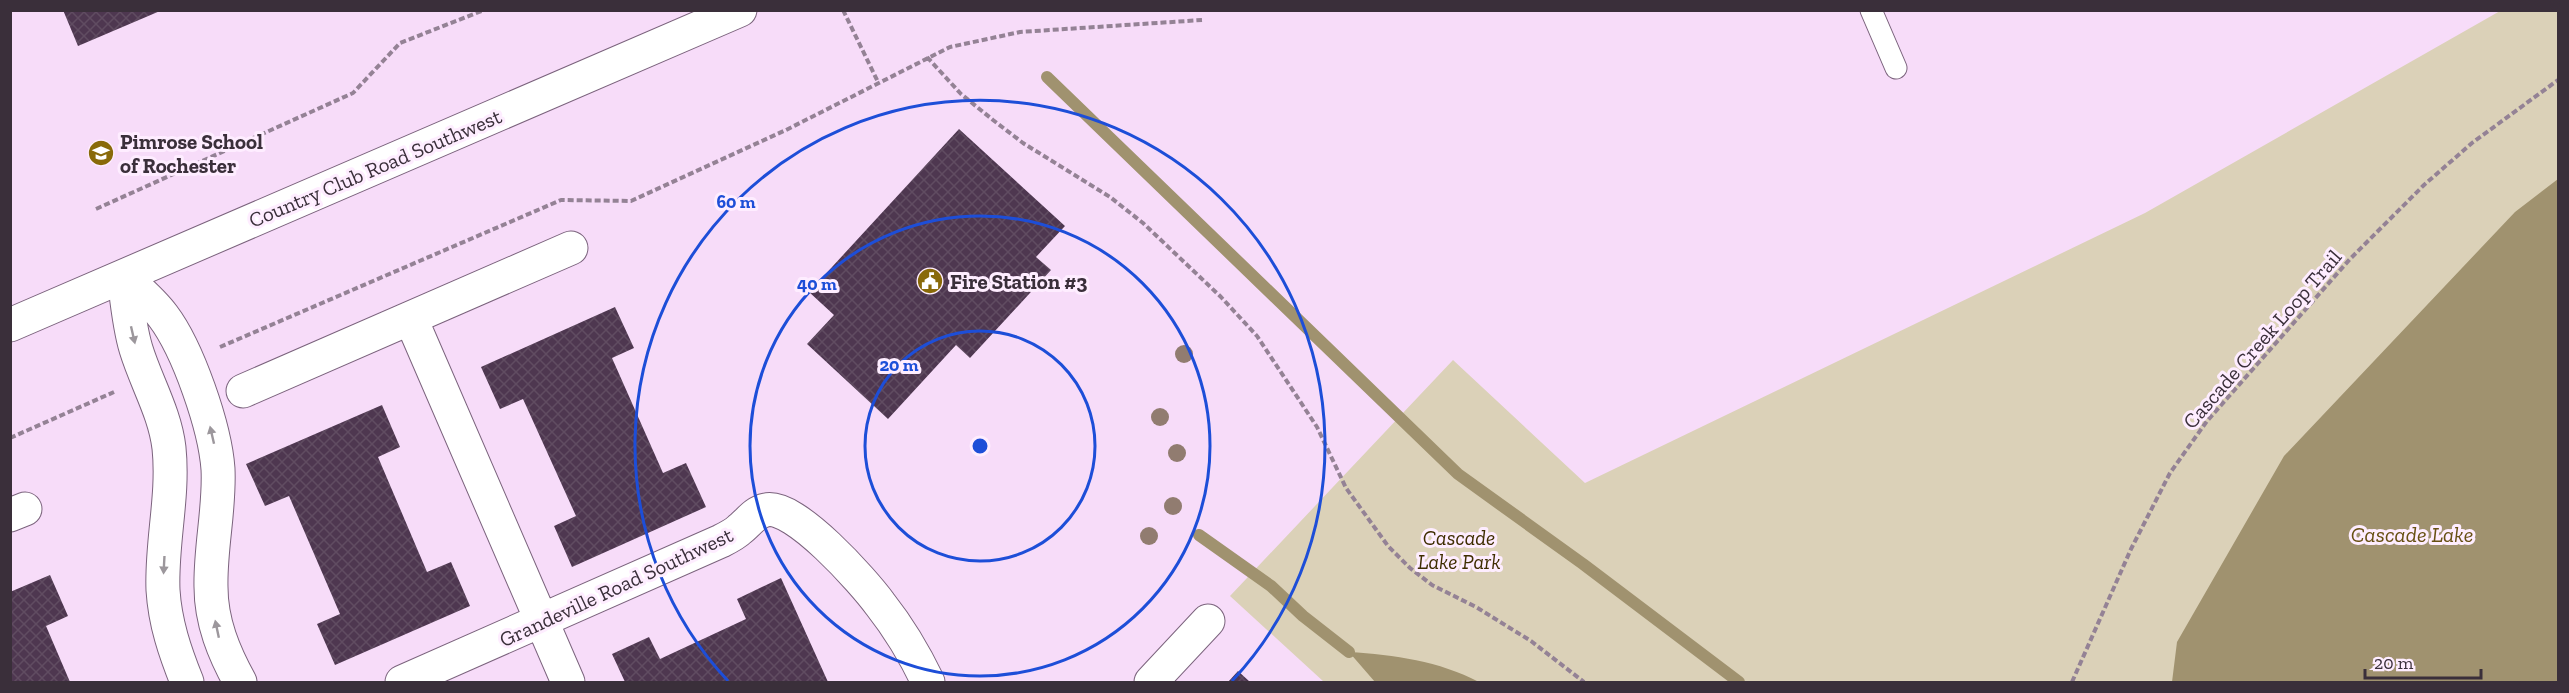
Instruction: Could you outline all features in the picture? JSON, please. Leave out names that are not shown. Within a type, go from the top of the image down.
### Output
[{"type":"street","name":"Country Club Road Southwest","points":[[10,325],[740,10]]},
{"type":"street","points":[[243,391],[411,320],[571,248]]},
{"type":"street","points":[[124,277],[163,316],[176,338],[201,398],[215,447],[218,470],[211,589],[221,645],[240,682]]},
{"type":"street","points":[[124,277],[131,331],[160,409],[169,447],[171,481],[163,588],[165,615],[174,650],[187,682]]},
{"type":"street","points":[[411,320],[568,682]]},
{"type":"street","name":"Grandeville Road Southwest","points":[[402,682],[721,542],[765,510],[777,510],[794,519],[823,541],[880,603],[906,642],[928,682]]},
{"type":"street","points":[[166,532],[214,534]]},
{"type":"street","points":[[1151,682],[1208,621]]},
{"type":"lane","points":[[1870,10],[1896,68]]},
{"type":"path","points":[[96,209],[353,93],[400,43],[484,10]]},
{"type":"path","points":[[843,10],[878,82]]},
{"type":"path","points":[[186,362],[561,200],[631,201],[786,130],[950,47],[1020,33],[1202,20]]},
{"type":"path","points":[[927,57],[961,94],[1008,132],[1110,197],[1143,222],[1221,297],[1263,345],[1317,427],[1346,488],[1388,546],[1410,568],[1432,585],[1476,607],[1531,640],[1584,682]]},
{"type":"path","name":"Cascade Creek Loop Trail","points":[[2072,682],[2132,549],[2170,473],[2207,421],[2350,259],[2424,185],[2472,142],[2559,80]]},
{"type":"path","points":[[10,438],[148,378]]},
{"type":"green space","name":"Cascade Lake Park","points":[[2500,11],[2558,11],[2558,682],[1324,682],[1230,596],[1453,360],[1585,483],[2145,213]]},
{"type":"water","name":"Cascade Lake","points":[[2558,179],[2558,682],[2172,682],[2177,642],[2284,456],[2515,212]]},
{"type":"water","points":[[1349,652],[1416,660],[1448,669],[1479,682],[1375,682]]},
{"type":"building","points":[[63,10],[160,10],[160,11],[78,46]]},
{"type":"building","name":"Fire Station #3","points":[[959,129],[1065,226],[1036,257],[1051,270],[1019,305],[970,358],[956,345],[888,419],[807,344],[834,315],[809,292]]},
{"type":"building","points":[[615,307],[634,348],[612,358],[663,473],[686,463],[706,507],[572,567],[554,526],[576,516],[523,399],[500,409],[481,367]]},
{"type":"building","points":[[382,405],[400,447],[378,457],[427,572],[451,562],[470,606],[335,665],[317,624],[340,614],[289,496],[265,506],[246,464]]},
{"type":"building","points":[[50,575],[68,616],[46,626],[70,682],[10,682],[10,592]]},
{"type":"building","points":[[781,578],[828,682],[625,682],[612,654],[649,637],[660,659],[746,619],[737,599]]},
{"type":"building","points":[[1238,671],[1250,682],[1228,682]]},
{"type":"waterway","points":[[1047,77],[1458,474],[1583,564],[1739,682]]},
{"type":"waterway","points":[[1199,535],[1271,586],[1303,616],[1349,652]]},
{"type":"place","name":"Pimrose School of Rochester","points":[[101,153]]},
{"type":"place","name":"Fire Station #3","points":[[930,281]]}]
